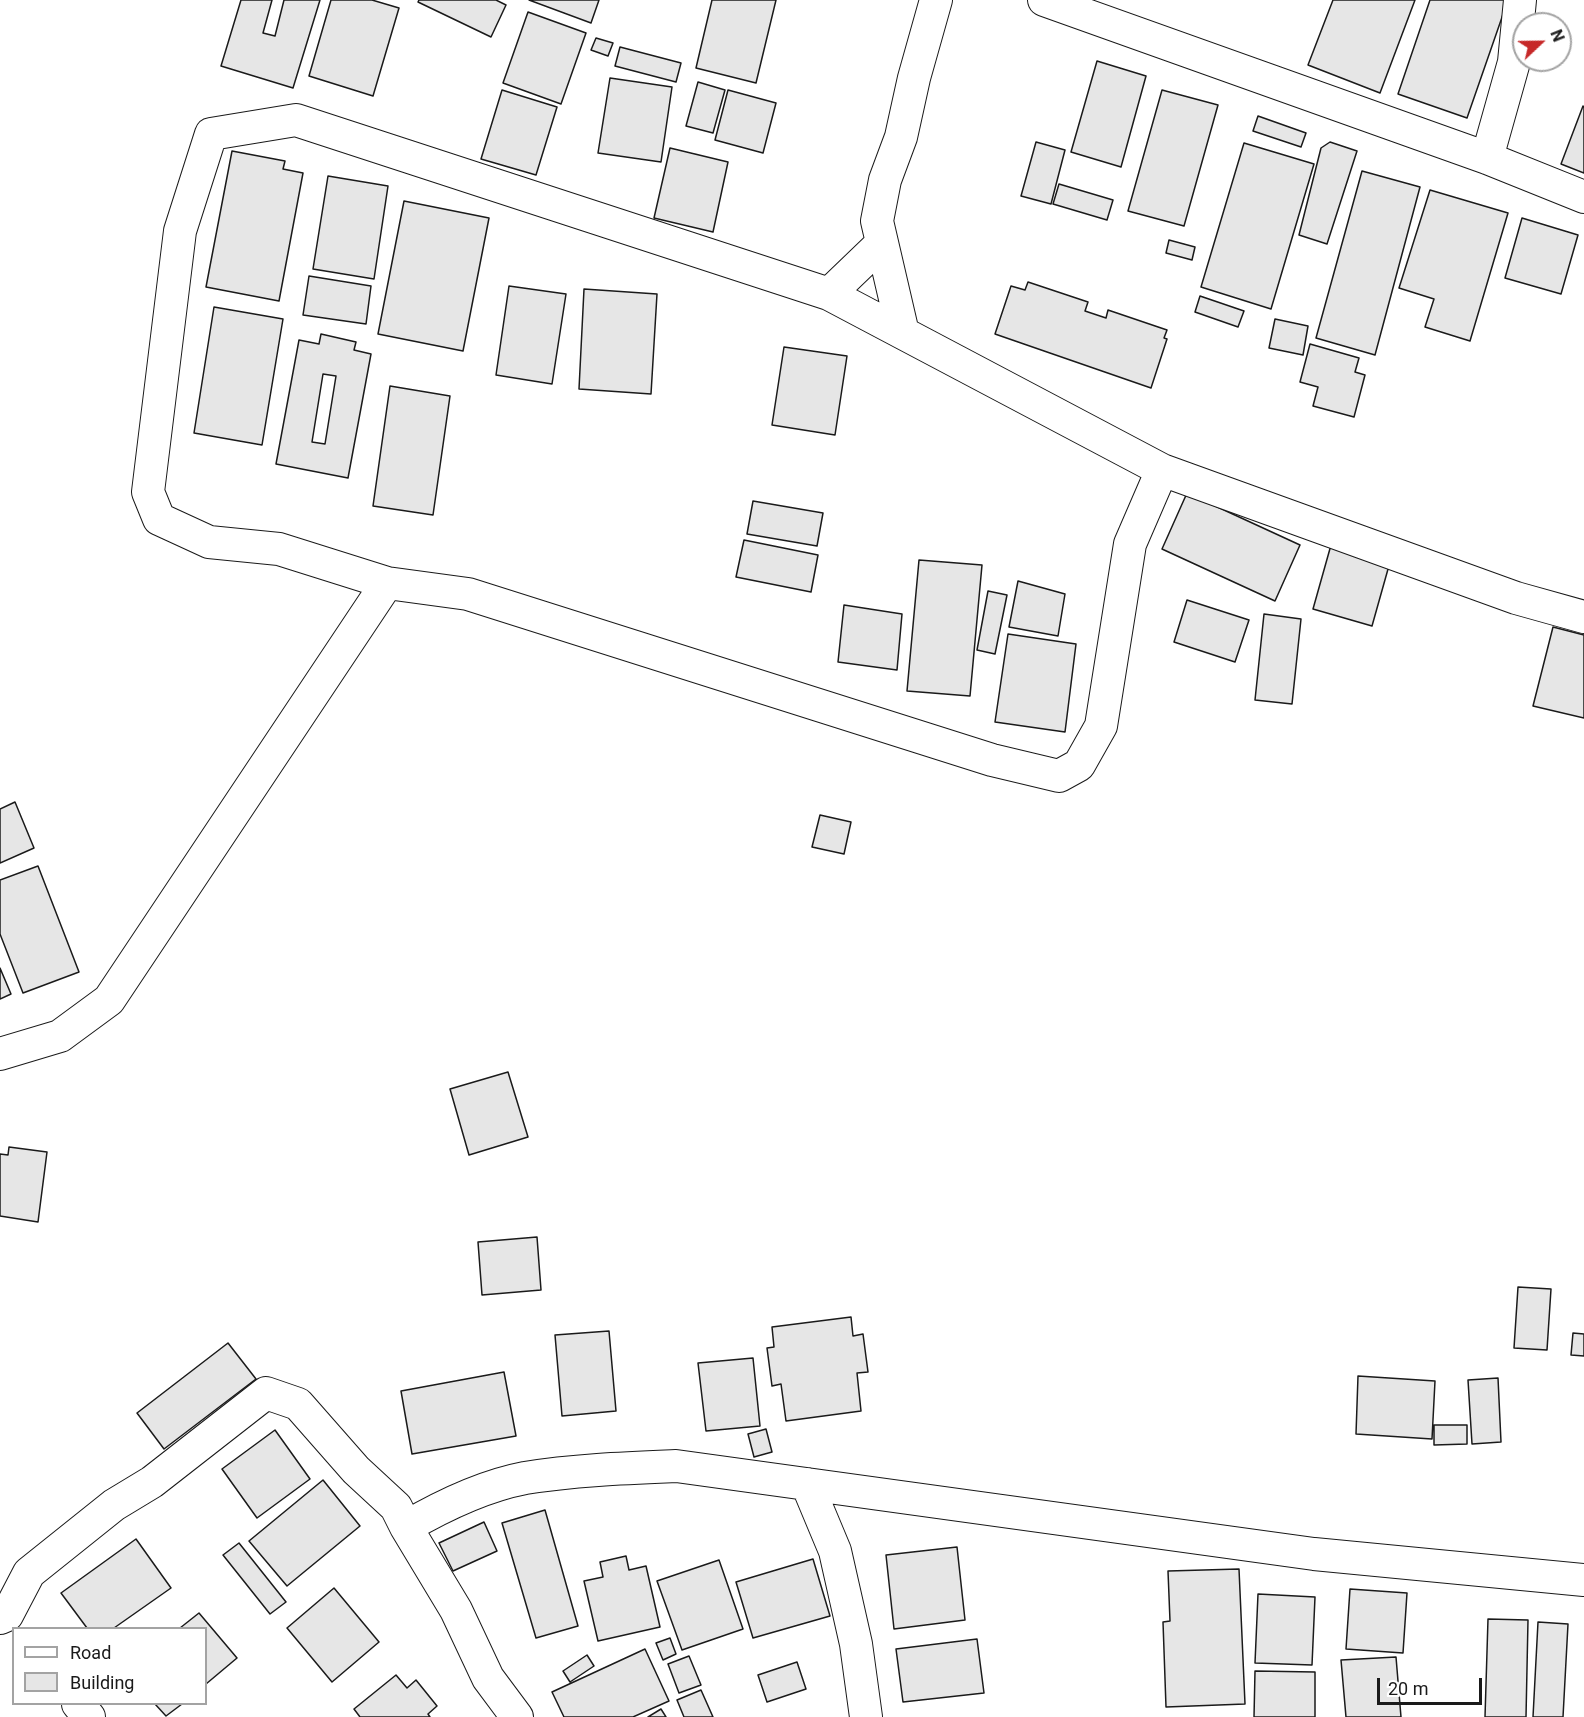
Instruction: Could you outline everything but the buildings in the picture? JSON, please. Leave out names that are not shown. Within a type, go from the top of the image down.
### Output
[{"type":"street","points":[[903,333],[877,221],[885,180],[902,137],[914,78],[936,0]]},
{"type":"street","points":[[1044,0],[1487,158],[1584,197]]},
{"type":"street","points":[[1487,158],[1514,62],[1521,0]]},
{"type":"street","points":[[1162,470],[1130,544],[1101,726],[1079,765],[1059,776],[992,760],[468,594],[387,583],[279,549],[209,542],[159,519],[148,492],[180,231],[211,134],[296,120],[829,294],[1162,470],[1516,598],[1584,617]]},
{"type":"street","points":[[829,294],[881,244]]},
{"type":"street","points":[[0,1054],[60,1036],[110,1000],[387,583]]},
{"type":"street","points":[[8,1621],[29,1573],[114,1505],[152,1482],[266,1393],[298,1404],[356,1470],[396,1507],[456,1610],[488,1678],[517,1717]]},
{"type":"street","points":[[406,1527],[474,1493],[524,1478],[676,1466],[1314,1554],[1584,1580]]},
{"type":"street","points":[[807,1484],[835,1551],[856,1644],[866,1717]]},
{"type":"street","points":[[79,1705],[89,1717]]}]
